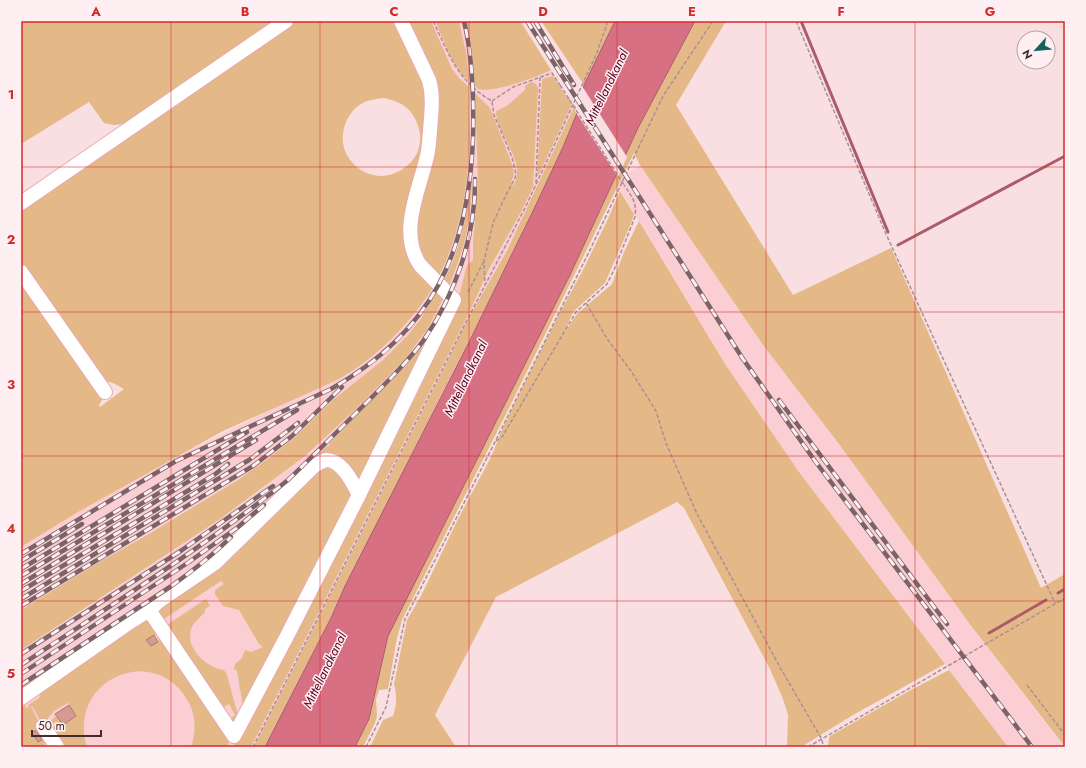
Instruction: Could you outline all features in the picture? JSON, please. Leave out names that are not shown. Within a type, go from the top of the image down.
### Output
[{"type":"lane","points":[[21,203],[286,21]]},
{"type":"lane","points":[[232,742],[288,636],[359,495],[454,300],[420,265],[415,258],[411,246],[410,227],[428,154],[432,107],[431,89],[424,69],[401,21]]},
{"type":"lane","points":[[21,272],[105,392]]},
{"type":"lane","points":[[21,698],[130,622],[150,610],[159,601],[215,563],[314,466],[324,460],[332,461],[345,471],[359,495]]},
{"type":"lane","points":[[150,610],[232,742]]},
{"type":"lane","points":[[42,726],[57,747]]},
{"type":"path","points":[[433,21],[460,75],[480,94],[492,101]]},
{"type":"path","points":[[253,747],[536,185],[596,55],[608,21]]},
{"type":"path","points":[[366,747],[386,707],[405,619],[495,442],[663,96],[713,21]]},
{"type":"path","points":[[796,21],[886,234],[1055,603]]},
{"type":"path","points":[[492,101],[513,88],[552,73],[635,202],[636,207],[635,217],[607,284],[576,312],[502,437],[495,442]]},
{"type":"path","points":[[536,185],[540,78]]},
{"type":"path","points":[[468,292],[484,261],[493,223],[516,174],[512,157],[494,115],[492,101]]},
{"type":"path","points":[[484,261],[486,285]]},
{"type":"path","points":[[586,303],[608,340],[631,371],[656,411],[666,443],[697,514],[781,669],[821,738],[824,747]]},
{"type":"path","points":[[808,747],[821,738],[1065,598]]},
{"type":"path","points":[[1027,685],[1065,735]]},
{"type":"shaded area","points":[[21,21],[280,21],[124,124],[113,125],[104,123],[89,102],[21,144]]},
{"type":"shaded area","points":[[290,21],[398,21],[430,99],[409,227],[435,284],[416,312],[404,326],[364,363],[349,373],[335,381],[223,431],[78,512],[21,547],[21,276],[103,398],[99,405],[100,407],[124,389],[113,383],[101,380],[21,264],[21,209]],"holes":[[[384,98],[403,105],[413,115],[419,128],[420,143],[415,156],[403,169],[395,173],[378,176],[369,174],[353,164],[344,149],[343,135],[349,116],[358,106],[364,102]]]},
{"type":"shaded area","points":[[403,21],[431,21],[452,69],[469,87],[470,144],[464,201],[451,249],[437,279],[414,249],[434,99]]},
{"type":"shaded area","points":[[422,21],[521,21],[577,113],[563,147],[492,295],[265,747],[21,747],[21,522],[23,525],[174,458],[305,393],[422,295]]},
{"type":"shaded area","points":[[435,21],[459,21],[467,57],[469,81],[453,61]]},
{"type":"shaded area","points":[[466,21],[520,21],[551,70],[504,87],[485,90],[478,89],[475,86],[471,46]]},
{"type":"shaded area","points":[[541,21],[615,21],[584,85]]},
{"type":"shaded area","points":[[695,21],[726,21],[676,105],[793,295],[891,248],[1041,588],[1065,574],[1065,747],[972,627],[839,444],[763,345],[640,165],[634,153],[510,406],[402,620],[397,638],[388,689],[379,690],[376,699],[377,716],[375,723],[363,747],[355,747],[369,719],[388,636],[570,275],[638,128]]},
{"type":"shaded area","points":[[553,76],[567,98],[569,97],[572,104],[537,176],[542,79]]},
{"type":"shaded area","points":[[532,82],[536,84],[538,88],[533,187],[521,212],[488,271],[469,313],[251,747],[233,747],[261,692],[243,707],[237,671],[234,669],[235,664],[242,658],[245,650],[251,652],[261,648],[262,646],[259,644],[239,610],[223,606],[215,594],[215,590],[224,584],[221,581],[161,621],[157,615],[158,607],[175,593],[326,447],[330,445],[329,444],[410,361],[436,324],[459,296],[467,265],[473,260],[478,183],[475,93],[490,108],[512,164],[514,174],[511,183],[513,186],[517,177],[517,168],[510,148],[497,120],[496,111],[507,106],[525,90],[527,85]]},
{"type":"shaded area","points":[[575,105],[578,109],[577,113],[546,186],[345,586],[331,618],[265,747],[254,747],[464,326],[507,251]]},
{"type":"shaded area","points":[[640,165],[763,345],[839,444],[972,627],[1064,747],[1008,747],[799,472],[728,369],[615,181]]},
{"type":"shaded area","points":[[472,169],[471,200],[467,231],[448,289],[441,285],[454,258],[463,229]]},
{"type":"shaded area","points":[[620,191],[634,214],[632,221],[605,283],[573,312],[564,333],[577,314],[612,284],[624,252],[639,221],[725,364],[799,472],[945,664],[853,715],[801,747],[787,747],[788,715],[783,699],[769,667],[684,508],[677,502],[496,597],[435,715],[456,747],[370,747],[383,720],[393,716],[396,704],[394,684],[407,620],[421,596],[458,519],[491,457],[505,423],[560,312],[582,272]]},
{"type":"shaded area","points":[[438,290],[445,295],[428,328],[406,358],[358,407],[305,456],[220,519],[21,650],[21,610],[238,480],[269,458],[295,437],[333,400],[383,360],[407,336],[420,320]]},
{"type":"shaded area","points":[[206,599],[210,606],[205,609],[205,612],[192,627],[190,634],[191,641],[193,648],[204,661],[224,670],[227,675],[239,719],[235,726],[225,717],[229,715],[231,718],[235,715],[229,704],[224,707],[228,714],[224,715],[165,626]]},
{"type":"shaded area","points":[[150,619],[157,634],[146,640],[151,646],[159,641],[157,636],[162,633],[229,738],[228,747],[191,747],[195,726],[190,705],[176,686],[158,675],[139,671],[119,675],[102,686],[90,701],[84,722],[87,747],[60,747],[53,730],[57,725],[55,723],[50,725],[48,723],[56,716],[63,725],[76,716],[68,703],[54,711],[44,723],[41,722],[31,706],[39,723],[39,728],[32,733],[38,742],[45,737],[50,741],[42,746],[43,747],[21,747],[21,708],[25,705],[26,708],[29,707],[28,705],[39,698],[40,695],[38,693],[138,620]]},
{"type":"shaded area","points":[[949,670],[1008,747],[828,747],[830,736]]},
{"type":"water","name":"Mittellandkanal","points":[[615,21],[695,21],[638,128],[570,275],[388,636],[369,719],[355,747],[265,747],[472,336],[534,209],[577,113],[584,85]]},
{"type":"pier","points":[[582,86],[627,157],[618,177],[575,111]]},
{"type":"building","points":[[154,635],[158,642],[151,646],[146,640]]},
{"type":"building","points":[[69,705],[76,716],[63,725],[55,714]]},
{"type":"building","points":[[36,730],[42,740],[38,742],[32,733]]},
{"type":"waterway","points":[[801,21],[888,232]]},
{"type":"waterway","points":[[898,245],[1065,156]]},
{"type":"waterway","points":[[1058,593],[1065,589]]},
{"type":"waterway","points":[[989,633],[1046,600]]},
{"type":"railway","points":[[21,554],[176,461],[331,389],[366,366],[396,342],[419,314],[438,285],[453,253],[463,218],[470,180],[473,139],[471,64],[464,21]]},
{"type":"railway","points":[[527,21],[743,359],[815,461],[1032,747]]},
{"type":"railway","points":[[535,21],[574,85]]},
{"type":"railway","points":[[21,665],[190,553],[288,480],[410,358],[434,323],[454,285],[472,222],[475,179]]},
{"type":"railway","points":[[21,606],[253,466],[292,436],[342,387]]},
{"type":"railway","points":[[779,400],[947,624]]},
{"type":"railway","points":[[21,576],[297,410]]},
{"type":"railway","points":[[21,599],[249,460],[298,423]]},
{"type":"railway","points":[[21,569],[247,432]]},
{"type":"railway","points":[[21,584],[256,440]]},
{"type":"railway","points":[[21,591],[214,475],[228,464]]},
{"type":"railway","points":[[21,654],[182,550],[273,486]]},
{"type":"railway","points":[[21,674],[189,562],[238,527],[264,505]]},
{"type":"railway","points":[[21,561],[82,524]]},
{"type":"railway","points":[[21,685],[170,587],[201,564],[231,537]]}]
